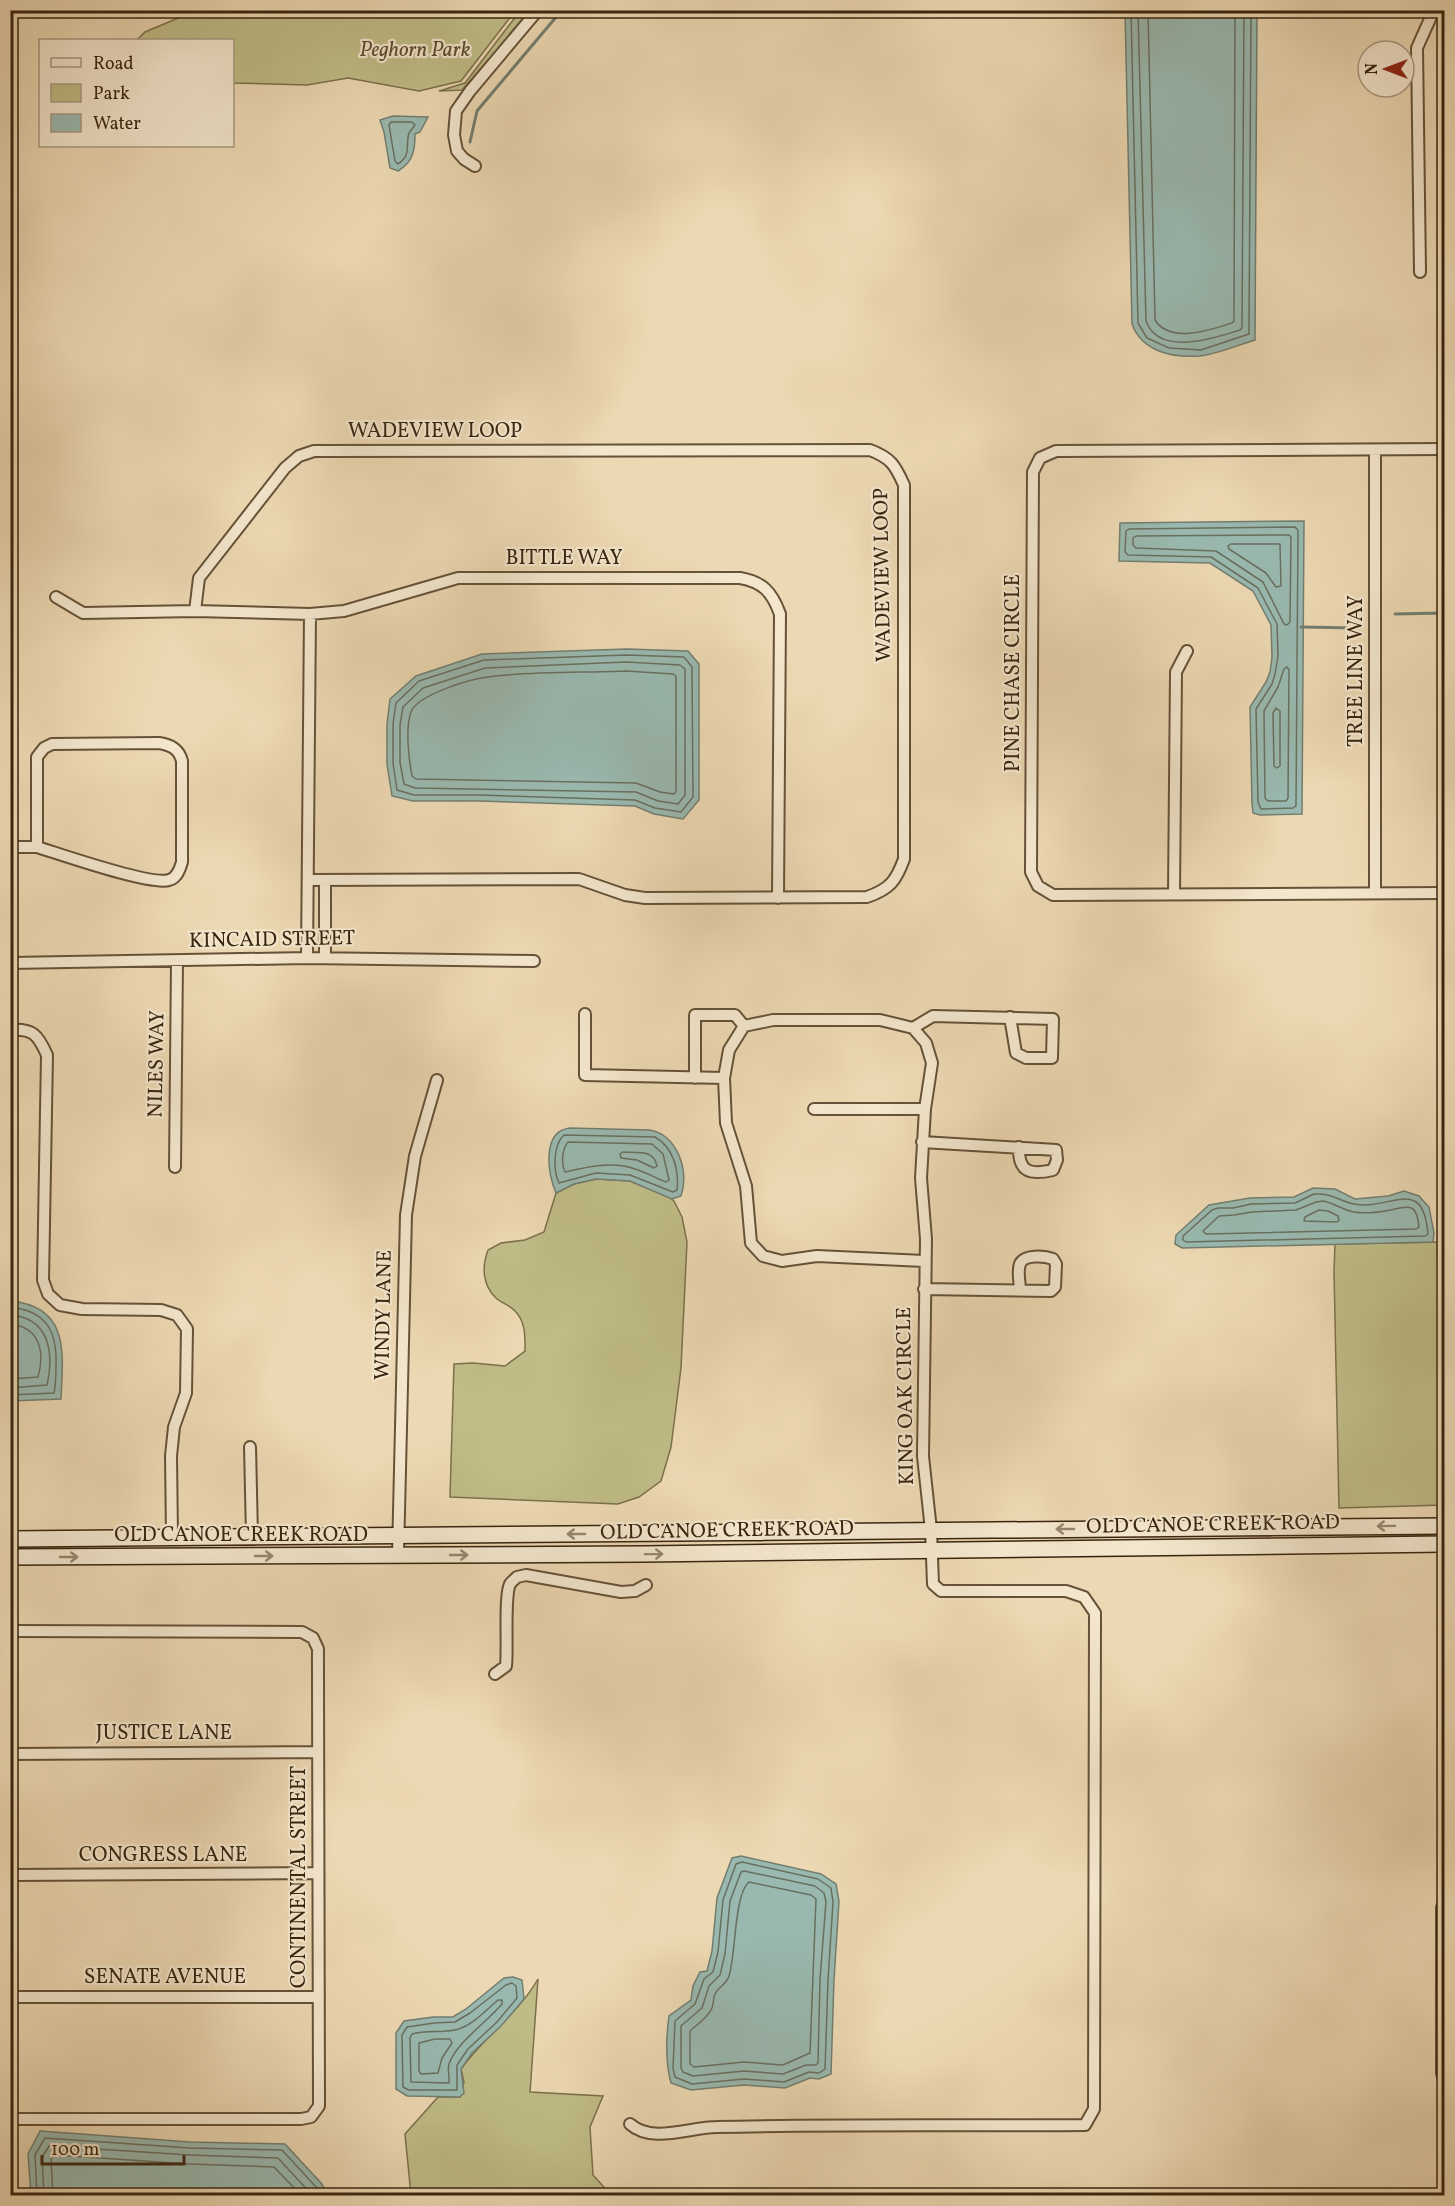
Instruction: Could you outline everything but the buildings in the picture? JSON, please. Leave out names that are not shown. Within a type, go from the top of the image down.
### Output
[{"type":"main road","name":"OLD CANOE CREEK ROAD","points":[[10,1539],[1444,1526]]},
{"type":"main road","points":[[1126,1528],[1126,1547]]},
{"type":"main road","name":"OLD CANOE CREEK ROAD","points":[[10,1557],[643,1554],[1444,1544]]},
{"type":"street","points":[[475,166],[457,151],[454,135],[456,111],[538,10]]},
{"type":"street","points":[[1420,272],[1417,48],[1434,10]]},
{"type":"street","points":[[10,29],[11,36]]},
{"type":"street","name":"PINE CHASE CIRCLE","points":[[1444,449],[1056,451],[1040,458],[1033,472],[1032,872],[1038,886],[1053,895],[1444,893]]},
{"type":"street","name":"WADEVIEW LOOP","points":[[195,611],[199,578],[285,468],[299,456],[314,451],[870,450],[886,456],[895,467],[904,485],[904,859],[897,877],[883,892],[867,897],[645,898],[625,896],[579,879],[308,880]]},
{"type":"street","name":"TREE LINE WAY","points":[[1375,450],[1375,892]]},
{"type":"street","name":"BITTLE WAY","points":[[57,597],[83,613],[195,611],[310,614],[344,611],[458,578],[740,578],[754,580],[767,590],[780,614],[778,898]]},
{"type":"street","points":[[307,958],[310,614]]},
{"type":"street","points":[[1174,893],[1176,672],[1187,651]]},
{"type":"street","points":[[10,847],[37,847],[150,880],[170,880],[178,873],[182,862],[180,754],[171,745],[159,743],[52,744],[44,748],[37,757],[37,847]]},
{"type":"street","points":[[325,880],[325,958]]},
{"type":"street","name":"KINCAID STREET","points":[[10,963],[307,958],[534,961]]},
{"type":"street","name":"NILES WAY","points":[[175,1167],[177,961]]},
{"type":"street","points":[[585,1014],[585,1075],[724,1077]]},
{"type":"street","points":[[695,1077],[695,1015],[735,1015],[744,1026]]},
{"type":"street","points":[[924,1261],[817,1256],[782,1261],[763,1256],[751,1243],[746,1186],[726,1124],[724,1077],[729,1050],[744,1026],[773,1020],[880,1020],[913,1028],[933,1016],[1010,1017],[1053,1019],[1052,1058],[1026,1058],[1016,1053],[1010,1017]]},
{"type":"street","name":"KING OAK CIRCLE","points":[[630,2124],[635,2129],[648,2134],[714,2127],[1085,2125],[1094,2109],[1095,1613],[1084,1597],[1066,1591],[941,1591],[933,1584],[931,1530],[923,1456],[926,1239],[921,1178],[925,1109],[932,1063],[926,1043],[913,1028]]},
{"type":"street","points":[[10,1030],[32,1032],[40,1039],[46,1055],[43,1280],[48,1294],[60,1305],[82,1309],[161,1310],[177,1315],[187,1329],[186,1393],[174,1427],[171,1456],[172,1537]]},
{"type":"street","name":"WINDY LANE","points":[[398,1555],[406,1215],[415,1156],[437,1080]]},
{"type":"street","points":[[814,1109],[925,1109]]},
{"type":"street","points":[[922,1142],[1018,1147],[1056,1150],[1057,1160],[1053,1170],[1040,1173],[1029,1172],[1022,1167],[1018,1147]]},
{"type":"street","points":[[924,1289],[1020,1290]]},
{"type":"street","points":[[250,1447],[252,1536]]},
{"type":"street","points":[[495,1674],[506,1666],[508,1595],[510,1584],[517,1576],[526,1575],[621,1592],[634,1591],[646,1584]]},
{"type":"street","name":"CONTINENTAL STREET","points":[[10,1631],[302,1632],[313,1638],[318,1649],[319,1997],[319,2106],[311,2117],[301,2119],[10,2119]]},
{"type":"street","name":"JUSTICE LANE","points":[[10,1754],[318,1752]]},
{"type":"street","name":"CONGRESS LANE","points":[[10,1875],[317,1873]]},
{"type":"street","points":[[1444,1902],[1442,1908],[1442,2073],[1444,2079]]},
{"type":"street","name":"SENATE AVENUE","points":[[10,1997],[319,1997]]},
{"type":"green space","name":"Peghorn Park","points":[[195,10],[515,11],[461,81],[419,91],[348,78],[307,85],[234,83],[234,39],[138,39],[145,32]]},
{"type":"green space","points":[[520,11],[531,11],[462,90],[439,91],[465,83]]},
{"type":"green space","points":[[596,1179],[630,1181],[669,1197],[674,1201],[682,1217],[687,1242],[681,1368],[671,1447],[661,1481],[639,1497],[618,1504],[450,1497],[454,1364],[505,1366],[525,1351],[524,1330],[519,1315],[496,1298],[488,1287],[484,1269],[488,1250],[501,1243],[525,1240],[544,1232],[556,1193],[574,1184]]},
{"type":"green space","points":[[1444,1242],[1444,1505],[1339,1508],[1335,1244]]},
{"type":"green space","points":[[538,1979],[530,2092],[603,2096],[590,2127],[593,2175],[611,2195],[411,2195],[405,2134],[438,2097],[460,2097],[464,2082],[461,2069],[521,2003]]},
{"type":"water","points":[[1125,11],[1257,11],[1255,340],[1207,355],[1179,356],[1151,347],[1143,341],[1132,324]]},
{"type":"water","points":[[393,116],[428,117],[420,132],[415,134],[414,151],[410,160],[398,171],[390,168],[380,120]]},
{"type":"water","points":[[1304,521],[1302,814],[1260,815],[1253,813],[1252,803],[1250,707],[1270,672],[1271,625],[1253,591],[1210,563],[1119,561],[1120,523]]},
{"type":"water","points":[[627,649],[688,651],[699,664],[699,800],[683,819],[654,814],[635,806],[413,801],[392,796],[387,764],[387,724],[390,699],[416,676],[482,654]]},
{"type":"water","points":[[570,1128],[649,1130],[659,1133],[667,1138],[679,1155],[684,1176],[681,1196],[672,1199],[630,1181],[596,1179],[574,1184],[556,1193],[549,1165],[549,1154],[554,1137]]},
{"type":"water","points":[[1313,1188],[1335,1189],[1355,1199],[1388,1196],[1404,1191],[1419,1196],[1429,1207],[1434,1233],[1433,1242],[1182,1248],[1175,1244],[1176,1235],[1209,1205],[1250,1198],[1294,1197]]},
{"type":"water","points":[[11,1301],[30,1305],[44,1312],[53,1323],[62,1349],[61,1399],[11,1401]]},
{"type":"water","points":[[741,1856],[821,1874],[836,1884],[839,1901],[831,2074],[819,2079],[810,2078],[785,2088],[744,2085],[691,2090],[671,2083],[667,2050],[669,2016],[691,2000],[693,1986],[700,1972],[707,1971],[712,1951],[717,1898],[732,1858]]},
{"type":"water","points":[[513,1977],[522,1980],[524,1999],[501,2026],[472,2053],[461,2069],[464,2093],[460,2097],[407,2096],[396,2089],[396,2033],[404,2021],[453,2017],[504,1978]]},
{"type":"water","points":[[40,2131],[190,2142],[285,2144],[329,2195],[31,2195],[28,2154]]},
{"type":"waterway","points":[[470,142],[477,111],[562,10]]},
{"type":"waterway","points":[[1395,614],[1444,613]]},
{"type":"waterway","points":[[1301,627],[1357,628]]}]
